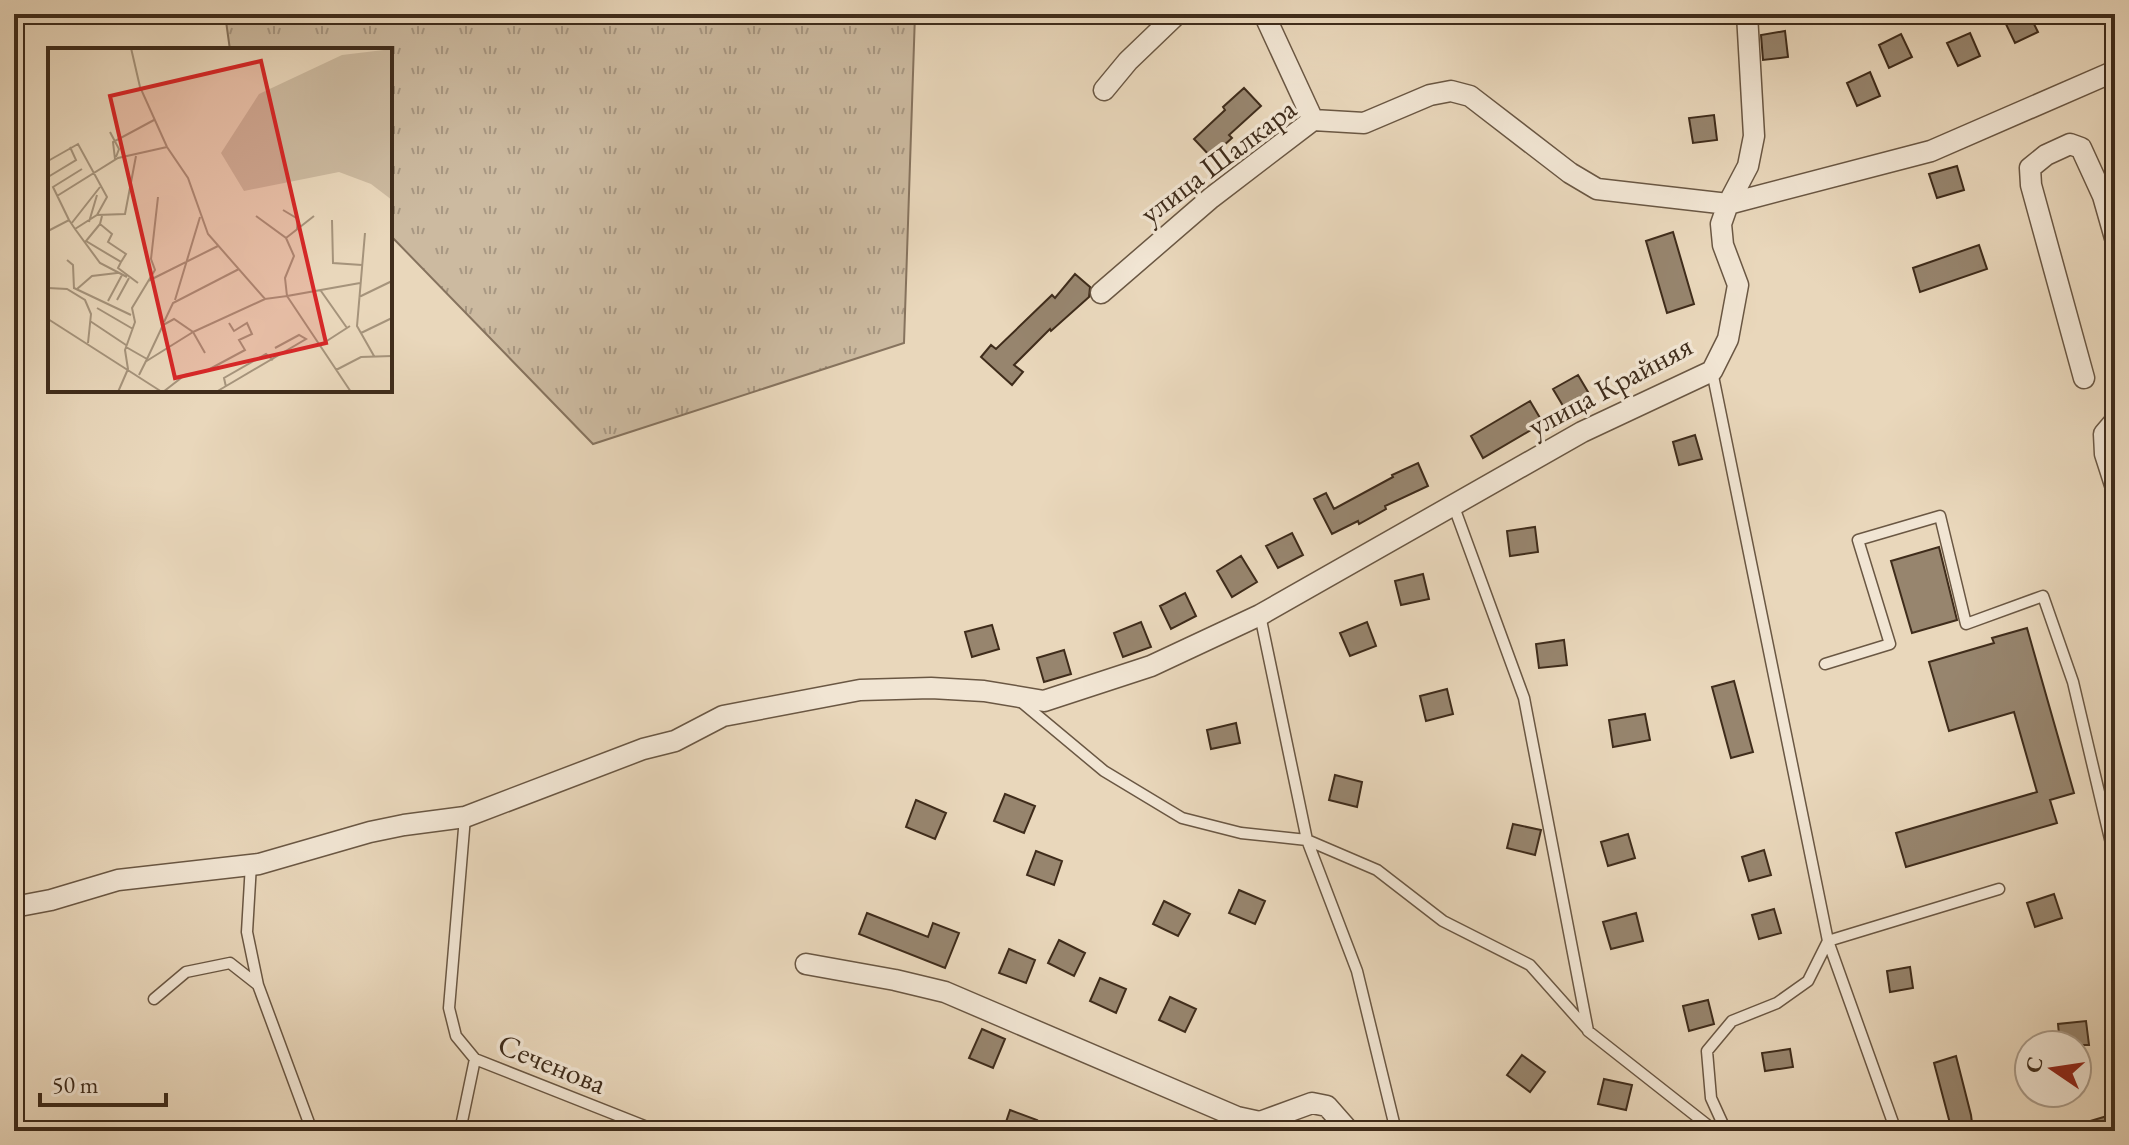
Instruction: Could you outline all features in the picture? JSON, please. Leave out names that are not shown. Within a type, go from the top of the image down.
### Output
[{"type":"street","points":[[1104,90],[1128,61],[1177,14]]},
{"type":"street","points":[[1728,204],[1748,166],[1754,136],[1747,14]]},
{"type":"street","points":[[1261,18],[1313,120]]},
{"type":"street","points":[[1728,204],[1931,151],[2115,71]]},
{"type":"street","name":"улица Шалкара","points":[[1101,293],[1211,198],[1313,120],[1364,123],[1430,95],[1451,91],[1470,96],[1570,173],[1597,189],[1728,204]]},
{"type":"street","points":[[2084,378],[2031,185],[2030,168],[2046,155],[2070,144],[2081,148],[2103,196],[2115,238]]},
{"type":"street","name":"улица Крайняя","points":[[14,907],[51,900],[118,880],[251,864],[393,827],[465,817],[643,749],[675,741],[723,716],[860,690],[931,688],[984,691],[1044,701],[1151,666],[1260,615],[1582,432],[1712,371],[1728,339],[1738,285],[1723,245],[1721,224],[1728,204]]},
{"type":"street","points":[[2115,421],[2104,434],[2105,454],[2115,485]]},
{"type":"street","points":[[806,964],[945,992],[1237,1117],[1260,1122],[1312,1103],[1327,1106],[1349,1131]]},
{"type":"lane","points":[[1712,371],[1828,941],[1896,1131]]},
{"type":"lane","points":[[1454,507],[1524,698],[1588,1031]]},
{"type":"lane","points":[[1825,664],[1890,644],[1858,540],[1940,516],[1966,624],[2043,596],[2073,682],[2115,860]]},
{"type":"lane","points":[[1260,615],[1307,840],[1357,971],[1396,1131]]},
{"type":"lane","points":[[1016,698],[1104,771],[1182,818],[1241,833],[1307,840],[1377,870],[1443,921],[1530,965],[1588,1031],[1715,1131]]},
{"type":"lane","points":[[460,1131],[475,1059],[456,1036],[449,1008],[465,817]]},
{"type":"lane","points":[[251,864],[247,932],[258,985],[312,1131]]},
{"type":"lane","points":[[1726,1131],[1711,1098],[1707,1051],[1732,1021],[1777,1003],[1808,981],[1828,941],[1999,889]]},
{"type":"lane","points":[[154,999],[186,972],[230,963],[258,985]]},
{"type":"lane","name":"Сеченова","points":[[475,1059],[657,1131]]},
{"type":"green space","points":[[225,14],[915,14],[904,343],[593,444],[392,237],[392,48],[230,48]]},
{"type":"building","points":[[2017,14],[2029,14],[2038,32],[2015,43],[2004,20]]},
{"type":"building","points":[[1785,31],[1788,57],[1763,60],[1761,35]]},
{"type":"building","points":[[1970,33],[1980,56],[1958,66],[1947,43]]},
{"type":"building","points":[[1901,34],[1912,57],[1889,68],[1879,45]]},
{"type":"building","points":[[1870,72],[1880,96],[1857,106],[1847,83]]},
{"type":"building","points":[[1244,88],[1261,106],[1229,135],[1232,138],[1211,157],[1194,139]]},
{"type":"building","points":[[1714,115],[1717,140],[1693,143],[1689,118]]},
{"type":"building","points":[[1957,166],[1964,190],[1937,198],[1929,174]]},
{"type":"building","points":[[1673,232],[1694,304],[1667,313],[1646,241]]},
{"type":"building","points":[[1979,245],[1987,269],[1920,292],[1913,268]]},
{"type":"building","points":[[1075,274],[1090,287],[1089,297],[1050,329],[1014,365],[1023,372],[1012,385],[981,357],[991,345],[996,349],[1052,295],[1055,298]]},
{"type":"building","points":[[1578,375],[1591,397],[1566,411],[1553,389]]},
{"type":"building","points":[[1530,401],[1543,423],[1483,458],[1471,436]]},
{"type":"building","points":[[1695,435],[1702,459],[1679,465],[1673,442]]},
{"type":"building","points":[[1418,463],[1428,486],[1385,506],[1386,509],[1359,524],[1358,521],[1332,534],[1314,499],[1326,493],[1334,509]]},
{"type":"building","points":[[1535,527],[1538,552],[1510,556],[1507,531]]},
{"type":"building","points":[[1292,533],[1303,555],[1278,568],[1266,546]]},
{"type":"building","points":[[1939,547],[1957,620],[1912,633],[1891,561]]},
{"type":"building","points":[[1241,556],[1257,582],[1232,597],[1217,571]]},
{"type":"building","points":[[1423,574],[1429,599],[1401,605],[1395,581]]},
{"type":"building","points":[[1185,593],[1196,616],[1171,629],[1160,606]]},
{"type":"building","points":[[1141,622],[1151,647],[1123,657],[1114,633]]},
{"type":"building","points":[[1367,622],[1376,646],[1350,656],[1340,633]]},
{"type":"building","points":[[992,625],[999,649],[972,657],[965,632]]},
{"type":"building","points":[[2027,628],[2074,793],[2050,800],[2057,823],[1906,867],[1896,833],[2037,792],[2014,712],[1949,731],[1929,662],[1994,643],[1992,638]]},
{"type":"building","points":[[1564,640],[1567,665],[1539,668],[1536,644]]},
{"type":"building","points":[[1064,650],[1071,674],[1044,682],[1037,658]]},
{"type":"building","points":[[1734,681],[1753,752],[1731,758],[1712,687]]},
{"type":"building","points":[[1447,689],[1453,714],[1426,721],[1420,696]]},
{"type":"building","points":[[1645,714],[1650,740],[1613,747],[1609,720]]},
{"type":"building","points":[[1236,723],[1240,743],[1211,749],[1207,730]]},
{"type":"building","points":[[1335,775],[1362,782],[1357,807],[1329,800]]},
{"type":"building","points":[[1005,794],[1035,806],[1024,833],[994,821]]},
{"type":"building","points":[[916,800],[946,813],[935,839],[906,827]]},
{"type":"building","points":[[1513,824],[1541,830],[1535,855],[1507,848]]},
{"type":"building","points":[[1628,834],[1635,858],[1608,866],[1601,842]]},
{"type":"building","points":[[1764,850],[1771,875],[1749,881],[1742,857]]},
{"type":"building","points":[[1036,851],[1062,861],[1054,885],[1027,875]]},
{"type":"building","points":[[1239,890],[1265,901],[1255,924],[1229,913]]},
{"type":"building","points":[[2054,894],[2062,918],[2035,927],[2027,903]]},
{"type":"building","points":[[1164,901],[1190,914],[1178,936],[1153,924]]},
{"type":"building","points":[[1774,909],[1781,933],[1759,939],[1752,915]]},
{"type":"building","points":[[867,913],[928,937],[933,923],[959,933],[945,968],[859,934]]},
{"type":"building","points":[[1636,913],[1643,941],[1611,949],[1603,922]]},
{"type":"building","points":[[1059,940],[1085,953],[1074,976],[1048,963]]},
{"type":"building","points":[[1009,949],[1035,960],[1026,983],[999,973]]},
{"type":"building","points":[[1910,967],[1913,988],[1890,992],[1887,971]]},
{"type":"building","points":[[1100,978],[1126,989],[1116,1013],[1090,1001]]},
{"type":"building","points":[[1170,997],[1196,1009],[1185,1032],[1159,1020]]},
{"type":"building","points":[[1708,1000],[1714,1024],[1689,1031],[1683,1006]]},
{"type":"building","points":[[2086,1021],[2087,1029],[2058,1029],[2058,1024]]},
{"type":"building","points":[[982,1029],[1005,1039],[993,1068],[969,1058]]},
{"type":"building","points":[[1790,1049],[1793,1067],[1765,1071],[1762,1053]]},
{"type":"building","points":[[1522,1055],[1545,1072],[1530,1092],[1507,1075]]},
{"type":"building","points":[[1956,1056],[1973,1131],[1952,1131],[1934,1063]]},
{"type":"building","points":[[1604,1079],[1632,1085],[1626,1110],[1598,1104]]},
{"type":"building","points":[[1010,1110],[1037,1120],[1032,1131],[1003,1131]]},
{"type":"building","points":[[2107,1116],[2111,1131],[2070,1131],[2070,1127]]}]
